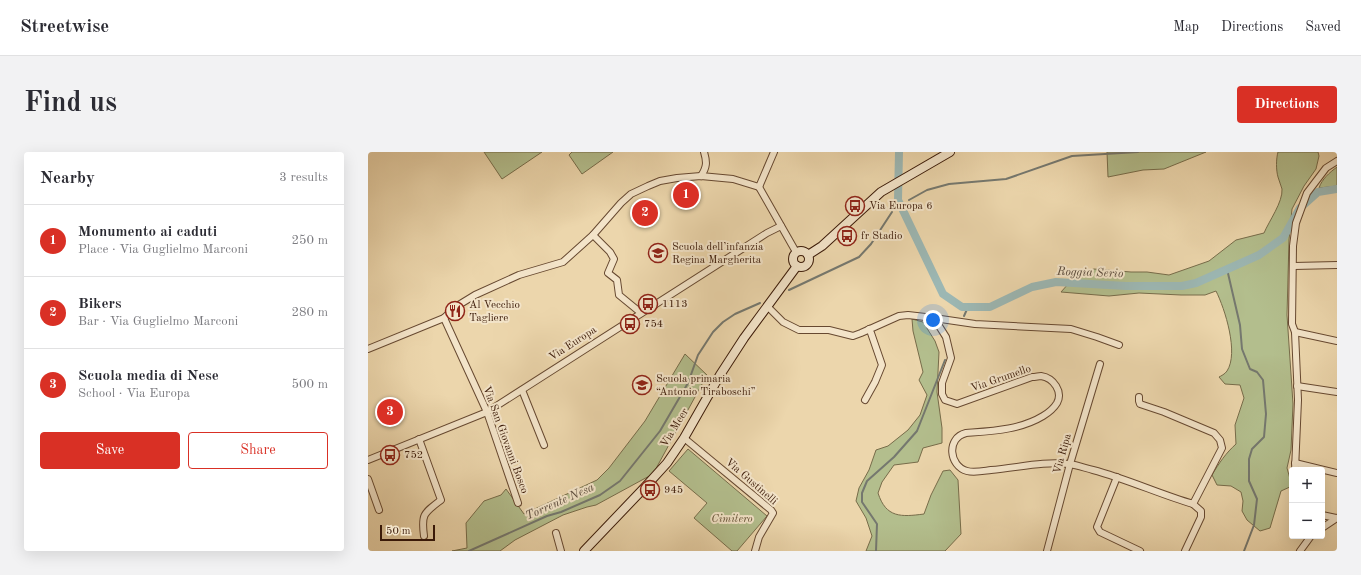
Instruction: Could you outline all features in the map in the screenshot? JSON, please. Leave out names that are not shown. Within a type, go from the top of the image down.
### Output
[{"type":"street","points":[[701,176],[706,169],[707,162],[704,152]]},
{"type":"street","points":[[759,187],[774,152]]},
{"type":"street","points":[[808,254],[822,246],[874,197],[950,152]]},
{"type":"street","points":[[1295,467],[1298,400],[1295,332],[1292,324],[1296,222],[1307,193],[1326,168],[1337,161]]},
{"type":"street","points":[[368,348],[444,318],[457,306],[482,291],[518,274],[563,262],[593,235],[607,217],[631,194],[660,181],[701,176],[733,179],[759,187],[796,252]]},
{"type":"street","name":"Via Europa","points":[[368,460],[487,412],[767,233],[781,226]]},
{"type":"street","points":[[593,235],[610,252],[614,259],[608,273],[617,280],[619,295],[641,313]]},
{"type":"street","points":[[796,252],[801,251],[808,254]]},
{"type":"street","points":[[796,252],[793,259],[797,266],[802,267],[807,265],[809,260],[808,254]]},
{"type":"street","name":"Via Meer","points":[[584,551],[646,486],[684,438],[720,375],[766,306],[797,266]]},
{"type":"street","points":[[1294,266],[1337,266]]},
{"type":"street","points":[[766,306],[783,322],[799,330],[829,330],[853,336],[899,316],[908,315],[975,324],[1071,329],[1119,345]]},
{"type":"street","name":"Via San Giovanni Bosco","points":[[444,318],[487,412],[518,503]]},
{"type":"street","name":"Via Grumello","points":[[934,318],[946,337],[951,358],[942,383],[942,394],[945,400],[957,404],[1032,377],[1042,376],[1051,381],[1057,387],[1059,396],[1057,404],[1052,409],[1044,416],[1029,423],[1014,428],[961,434],[956,438],[952,450],[953,456],[960,468],[972,472],[1045,464],[1070,464],[1117,477],[1175,499],[1193,504]]},
{"type":"street","points":[[865,400],[882,365],[869,329]]},
{"type":"street","points":[[1295,332],[1337,341]]},
{"type":"street","name":"Via Ripa","points":[[1047,551],[1070,464],[1100,364]]},
{"type":"street","points":[[1297,386],[1337,392]]},
{"type":"street","points":[[522,390],[544,445]]},
{"type":"street","points":[[1139,397],[1140,404],[1164,412],[1214,433],[1220,440],[1222,448],[1193,504],[1201,510],[1201,517],[1185,551]]},
{"type":"street","name":"Via Gustinelli","points":[[684,438],[773,513],[759,537],[755,551]]},
{"type":"street","points":[[419,440],[441,500],[424,514],[422,522],[424,536]]},
{"type":"street","points":[[1295,463],[1337,473]]},
{"type":"street","points":[[1117,477],[1097,527],[1100,532],[1140,551]]},
{"type":"street","points":[[368,479],[379,510]]},
{"type":"street","points":[[1325,516],[1336,518]]},
{"type":"street","points":[[1325,526],[1336,518]]},
{"type":"street","points":[[556,533],[561,551]]},
{"type":"street","points":[[1300,551],[1309,539]]},
{"type":"green space","points":[[484,152],[542,152],[502,179]]},
{"type":"green space","points":[[572,152],[613,152],[582,174],[569,155]]},
{"type":"green space","points":[[1107,152],[1206,152],[1164,169],[1143,170],[1108,177]]},
{"type":"green space","points":[[1278,152],[1318,152],[1319,156],[1316,169],[1304,186],[1292,209],[1289,240],[1287,315],[1293,404],[1291,450],[1287,468],[1289,475],[1289,487],[1281,491],[1270,528],[1260,531],[1247,520],[1242,511],[1243,501],[1241,492],[1231,486],[1217,485],[1212,475],[1223,458],[1236,444],[1235,425],[1244,398],[1240,385],[1225,384],[1219,377],[1227,371],[1232,353],[1227,319],[1216,291],[1205,295],[1139,293],[1109,296],[1061,292],[1078,273],[1094,269],[1147,272],[1169,275],[1209,261],[1236,240],[1264,233],[1282,194],[1282,189],[1278,178]]},
{"type":"green space","points":[[1337,167],[1337,186],[1319,188],[1326,176]]},
{"type":"green space","points":[[912,319],[923,322],[935,341],[939,352],[937,392],[942,428],[942,443],[923,448],[918,462],[894,465],[882,482],[878,493],[885,507],[895,514],[908,516],[924,514],[931,495],[943,471],[950,470],[958,480],[961,534],[945,551],[866,551],[872,536],[866,518],[856,501],[859,488],[869,470],[876,450],[888,446],[908,430],[920,415],[927,395],[919,380],[923,372],[913,331]]},
{"type":"green space","points":[[685,354],[707,375],[653,474],[596,505],[563,515],[515,540],[500,551],[452,551],[467,548],[466,523],[484,501],[501,495],[506,489],[524,514],[597,480],[609,468],[645,421]]},
{"type":"green space","name":"Cimitero","points":[[688,449],[767,516],[737,551],[732,551],[694,518],[707,503],[669,471]]},
{"type":"waterway","name":"Roggia Serio","points":[[899,152],[898,200],[943,294],[962,307],[990,307],[1032,287],[1056,282],[1126,286],[1182,286],[1196,283],[1259,255],[1283,238],[1300,208],[1318,192],[1337,189]]},
{"type":"waterway","name":"Torrente Nesa","points":[[909,200],[927,190],[949,184],[1006,179],[1072,156],[1138,152]]},
{"type":"waterway","name":"Torrente Nesa","points":[[789,290],[859,257],[871,244],[892,212]]},
{"type":"waterway","points":[[1227,269],[1240,325],[1242,349],[1250,369],[1257,372],[1263,380],[1266,414],[1264,437],[1252,449],[1249,459],[1249,481],[1257,499],[1254,525],[1244,551]]},
{"type":"waterway","name":"Torrente Nesa","points":[[469,551],[547,516],[561,512],[600,495],[620,481],[660,431],[688,383],[698,355],[713,332],[723,322],[735,314],[760,303]]},
{"type":"waterway","points":[[964,316],[968,307]]},
{"type":"waterway","points":[[876,551],[877,524],[862,502],[862,493],[867,481],[894,457],[917,431],[945,360]]},
{"type":"place","name":"Monumento ai caduti","points":[[686,195]]},
{"type":"place","name":"Via Europa 6","points":[[855,206]]},
{"type":"place","name":"Bikers","points":[[645,213]]},
{"type":"place","name":"fr Stadio","points":[[847,236]]},
{"type":"place","name":"Scuola dell’infanzia Regina Margherita","points":[[658,253]]},
{"type":"place","name":"1113","points":[[648,304]]},
{"type":"place","name":"Al Vecchio Tagliere","points":[[455,311]]},
{"type":"place","name":"754","points":[[630,324]]},
{"type":"place","name":"Scuola primaria “Antonio Tiraboschi”","points":[[642,385]]},
{"type":"place","name":"Scuola media di Nese","points":[[390,412]]},
{"type":"place","name":"752","points":[[390,455]]},
{"type":"place","name":"945","points":[[650,490]]}]
